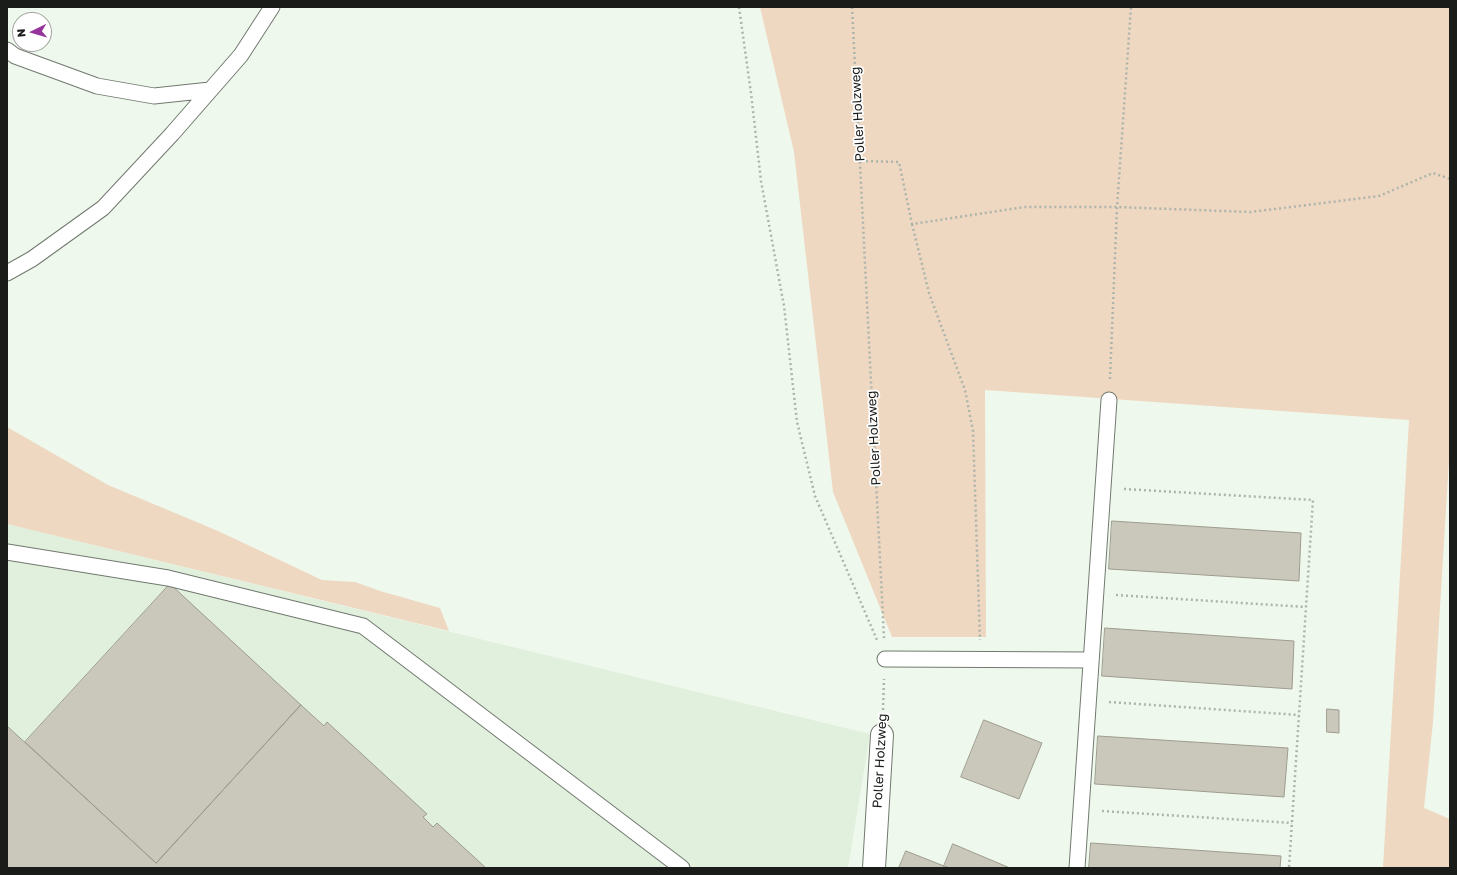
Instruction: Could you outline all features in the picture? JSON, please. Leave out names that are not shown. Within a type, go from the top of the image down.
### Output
[{"type":"street","name":"Poller Holzweg","points":[[874,868],[882,735]]},
{"type":"lane","points":[[7,273],[32,259],[103,208],[172,134],[241,55],[272,7]]},
{"type":"lane","points":[[7,50],[15,56],[97,86],[154,96],[210,90]]},
{"type":"lane","points":[[1077,868],[1109,400]]},
{"type":"lane","points":[[7,552],[168,578],[363,626],[682,868]]},
{"type":"lane","points":[[885,659],[1091,660]]},
{"type":"path","points":[[739,7],[751,92],[761,181],[784,306],[797,422],[815,496],[872,629]]},
{"type":"path","name":"Poller Holzweg","points":[[852,7],[885,659],[882,735]]},
{"type":"path","points":[[1109,400],[1117,208],[1131,7]]},
{"type":"path","points":[[860,161],[899,162],[929,293],[965,390],[973,431],[981,659]]},
{"type":"path","points":[[912,224],[1024,207],[1251,212],[1379,196],[1433,173],[1450,179]]},
{"type":"path","points":[[1103,488],[1313,500],[1289,868]]},
{"type":"path","points":[[1096,593],[1306,607]]},
{"type":"path","points":[[1088,701],[1299,715]]},
{"type":"path","points":[[1081,810],[1292,823]]},
{"type":"shaded area","points":[[760,7],[1450,7],[1450,444],[1433,722],[1424,808],[1450,819],[1450,868],[1383,868],[1409,420],[985,390],[986,637],[892,637],[833,492],[794,152]]},
{"type":"shaded area","points":[[7,427],[108,485],[218,531],[322,580],[355,582],[380,591],[440,608],[449,631],[7,524]]},
{"type":"shaded area","points":[[7,524],[870,734],[848,868],[7,868]]},
{"type":"building","points":[[1112,521],[1301,533],[1299,581],[1109,569]]},
{"type":"building","points":[[170,584],[301,705],[156,863],[25,742]]},
{"type":"building","points":[[1105,628],[1294,641],[1292,689],[1102,676]]},
{"type":"building","points":[[301,705],[324,726],[327,722],[427,814],[423,817],[433,827],[437,823],[486,868],[7,868],[7,726],[156,863]]},
{"type":"building","points":[[1327,709],[1339,710],[1339,733],[1327,732]]},
{"type":"building","points":[[984,720],[1042,743],[1019,799],[961,777]]},
{"type":"building","points":[[1098,736],[1288,748],[1284,797],[1095,784]]},
{"type":"building","points":[[1091,843],[1281,856],[1280,868],[1089,868]]},
{"type":"building","points":[[953,844],[1010,868],[950,868],[944,866]]},
{"type":"building","points":[[906,851],[944,866],[943,868],[899,868]]}]
